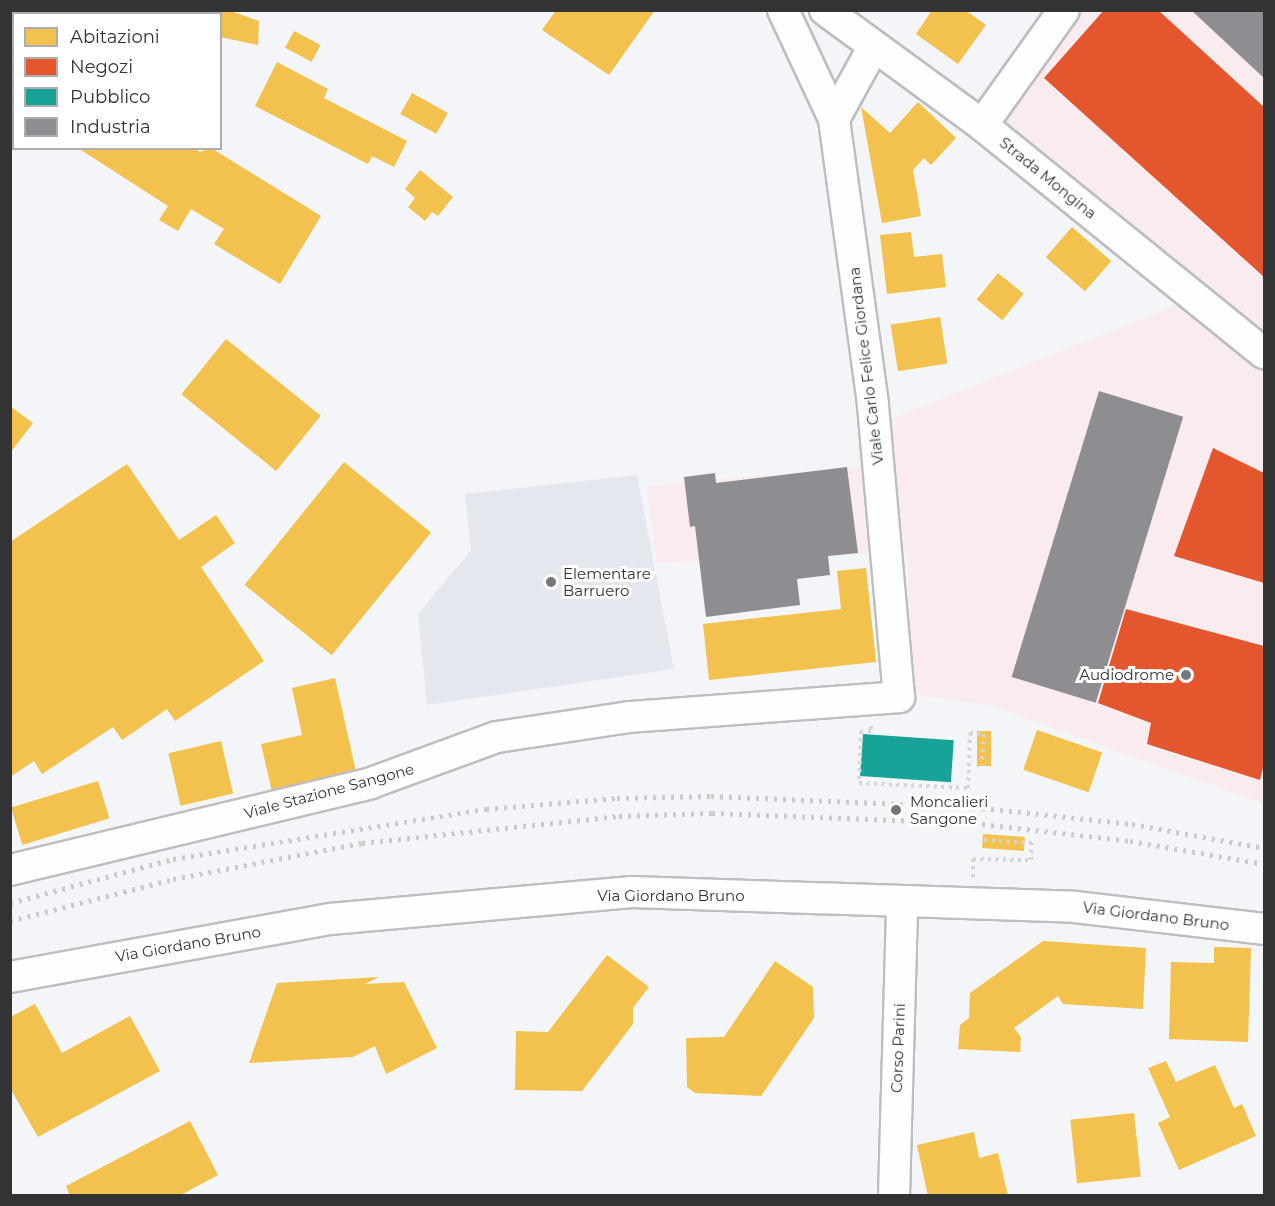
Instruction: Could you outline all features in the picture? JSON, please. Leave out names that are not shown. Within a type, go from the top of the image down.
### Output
[{"type":"street","name":"Viale Carlo Felice Giordana","points":[[783,10],[834,119],[873,404],[884,698]]},
{"type":"street","name":"Strada Mongina","points":[[825,10],[982,125],[1264,353]]},
{"type":"street","points":[[982,125],[1064,10]]},
{"type":"street","points":[[834,119],[874,46]]},
{"type":"street","name":"Viale Stazione Sangone","points":[[10,870],[371,783],[497,737],[629,717],[884,698]]},
{"type":"street","name":"Via Giordano Bruno","points":[[10,977],[330,919],[493,902],[632,892],[1075,907],[1264,929]]},
{"type":"street","name":"Corso Parini","points":[[894,1196],[903,901]]},
{"type":"path","points":[[884,698],[871,732],[861,731],[859,783],[968,788],[970,733],[984,734],[982,765]]},
{"type":"path","points":[[961,903],[960,880],[974,879],[973,859],[1030,860],[1032,843],[983,840]]},
{"type":"shaded area","points":[[1042,11],[1264,11],[1264,804],[992,706],[911,694],[908,553],[657,563],[646,486],[859,467],[856,433],[1180,304],[968,130],[1046,14]]},
{"type":"shaded area","name":"Elementare Barruero","points":[[637,475],[674,669],[427,705],[418,614],[471,550],[465,494]]},
{"type":"building: Abitazioni","points":[[85,10],[228,10],[259,21],[258,45],[222,37],[222,12]]},
{"type":"building: Abitazioni","points":[[556,10],[655,10],[609,75],[542,30]]},
{"type":"building: Abitazioni","points":[[932,10],[965,10],[986,25],[958,64],[916,34]]},
{"type":"building: Abitazioni","points":[[294,31],[320,45],[312,62],[285,48]]},
{"type":"building: Abitazioni","points":[[12,34],[12,107],[10,106]]},
{"type":"building: Abitazioni","points":[[277,62],[328,89],[324,98],[407,141],[394,167],[372,156],[368,164],[255,106]]},
{"type":"building: Abitazioni","points":[[412,93],[448,113],[436,134],[400,114]]},
{"type":"building: Abitazioni","points":[[918,102],[956,138],[931,165],[924,158],[913,170],[921,216],[882,223],[861,107],[890,133]]},
{"type":"building: Abitazioni","points":[[81,150],[198,150],[200,152],[214,150],[321,216],[280,284],[214,244],[224,229],[191,209],[178,231],[159,220],[168,206]]},
{"type":"building: Abitazioni","points":[[420,170],[453,197],[438,216],[432,212],[425,221],[408,207],[415,198],[405,189]]},
{"type":"building: Abitazioni","points":[[1072,227],[1111,261],[1085,291],[1046,257]]},
{"type":"building: Abitazioni","points":[[911,232],[914,257],[942,254],[946,287],[887,294],[880,235]]},
{"type":"building: Abitazioni","points":[[998,273],[1024,294],[1002,320],[977,299]]},
{"type":"building: Abitazioni","points":[[940,317],[947,363],[898,371],[891,325]]},
{"type":"building: Abitazioni","points":[[226,339],[321,416],[276,471],[181,394]]},
{"type":"building: Abitazioni","points":[[10,406],[33,423],[10,453]]},
{"type":"building: Abitazioni","points":[[344,462],[431,532],[332,655],[245,585]]},
{"type":"building: Abitazioni","points":[[127,464],[179,540],[216,515],[235,543],[201,567],[264,661],[175,721],[167,709],[122,740],[113,727],[42,774],[34,761],[10,777],[10,542]]},
{"type":"building: Abitazioni","points":[[866,568],[876,662],[709,680],[703,624],[841,609],[837,571]]},
{"type":"building: Abitazioni","points":[[335,678],[357,776],[273,796],[261,744],[302,735],[292,688]]},
{"type":"building: Abitazioni","points":[[1037,730],[1102,752],[1089,792],[1023,770]]},
{"type":"building: Abitazioni","points":[[977,731],[991,731],[991,766],[977,766]]},
{"type":"building: Abitazioni","points":[[221,741],[233,794],[181,806],[168,753]]},
{"type":"building: Abitazioni","points":[[98,781],[109,818],[22,845],[11,808]]},
{"type":"building: Abitazioni","points":[[983,834],[1025,837],[1024,851],[982,848]]},
{"type":"building: Abitazioni","points":[[1043,941],[1146,948],[1143,1009],[1063,1004],[1058,996],[1014,1028],[1021,1037],[1020,1052],[958,1049],[960,1025],[969,1018],[970,993]]},
{"type":"building: Abitazioni","points":[[1214,947],[1251,948],[1248,1042],[1169,1039],[1171,962],[1214,963]]},
{"type":"building: Abitazioni","points":[[607,955],[649,987],[633,1008],[633,1024],[582,1091],[515,1090],[516,1031],[548,1032]]},
{"type":"building: Abitazioni","points":[[775,961],[813,987],[814,1018],[761,1096],[695,1093],[687,1087],[686,1038],[724,1037]]},
{"type":"building: Abitazioni","points":[[379,977],[365,984],[404,982],[437,1048],[386,1074],[375,1046],[353,1057],[249,1063],[277,983]]},
{"type":"building: Abitazioni","points":[[35,1004],[62,1053],[130,1016],[160,1071],[38,1137],[10,1088],[10,1017]]},
{"type":"building: Abitazioni","points":[[1166,1061],[1176,1082],[1215,1065],[1234,1108],[1242,1104],[1256,1136],[1179,1170],[1158,1123],[1170,1117],[1148,1068]]},
{"type":"building: Abitazioni","points":[[1134,1113],[1141,1177],[1077,1183],[1070,1120]]},
{"type":"building: Abitazioni","points":[[190,1121],[218,1175],[179,1196],[70,1196],[66,1186]]},
{"type":"building: Abitazioni","points":[[974,1132],[979,1158],[998,1153],[1008,1196],[928,1196],[917,1145]]},
{"type":"building: Negozi","points":[[1104,10],[1158,10],[1264,107],[1264,277],[1044,78]]},
{"type":"building: Negozi","points":[[1213,448],[1264,473],[1264,583],[1174,556]]},
{"type":"building: Negozi","name":"Audiodrome","points":[[1126,609],[1264,646],[1264,764],[1260,780],[1147,744],[1151,723],[1098,703]]},
{"type":"building: Pubblico","points":[[863,734],[954,740],[951,782],[860,776]]},
{"type":"building: Industria","points":[[1191,10],[1264,10],[1264,78]]},
{"type":"building: Industria","points":[[1099,391],[1183,417],[1096,703],[1012,677]]},
{"type":"building: Industria","points":[[847,467],[858,553],[828,556],[830,575],[797,579],[800,605],[706,617],[695,526],[690,527],[684,477],[715,473],[716,483]]},
{"type":"railway","points":[[10,903],[173,859],[486,809],[617,798],[711,796],[973,807],[1132,824],[1264,848]]},
{"type":"railway","points":[[10,921],[173,879],[362,843],[619,816],[712,813],[973,823],[1130,841],[1264,864]]},
{"type":"place","name":"Elementare Barruero","points":[[551,582]]},
{"type":"place","name":"Audiodrome","points":[[1186,675]]},
{"type":"place","name":"Moncalieri Sangone","points":[[896,810]]}]
